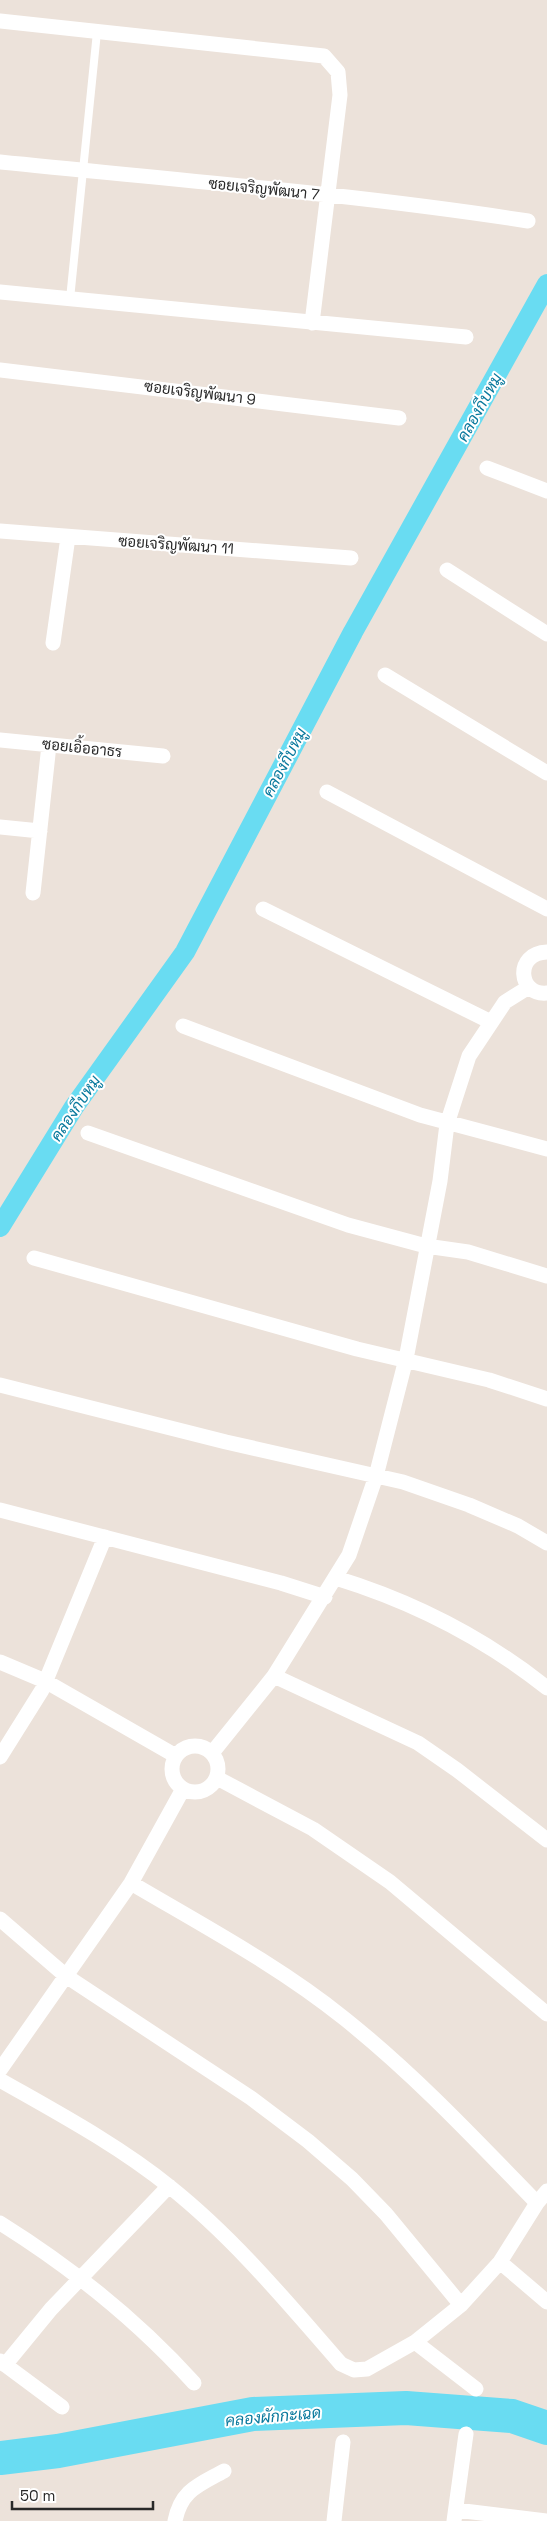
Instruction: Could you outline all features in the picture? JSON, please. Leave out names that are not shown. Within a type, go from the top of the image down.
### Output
[{"type":"street","points":[[0,22],[324,56],[338,72],[340,94],[312,323]]},
{"type":"street","name":"ซอยเจริญพัฒนา 7","points":[[0,162],[450,209],[528,221]]},
{"type":"street","points":[[0,292],[466,337]]},
{"type":"street","name":"ซอยเจริญพัฒนา 9","points":[[0,370],[399,418]]},
{"type":"street","points":[[487,468],[547,491]]},
{"type":"street","name":"ซอยเจริญพัฒนา 11","points":[[0,531],[351,558]]},
{"type":"street","points":[[53,643],[68,537]]},
{"type":"street","points":[[447,570],[547,634]]},
{"type":"street","points":[[385,675],[547,773]]},
{"type":"street","name":"ซอยเอิ้ออาธร","points":[[0,740],[163,756]]},
{"type":"street","points":[[33,893],[49,745]]},
{"type":"street","points":[[327,792],[547,909]]},
{"type":"street","points":[[0,827],[40,831]]},
{"type":"street","points":[[263,909],[491,1022]]},
{"type":"street","points":[[547,952],[539,952],[526,962],[524,979],[528,987],[547,993]]},
{"type":"street","points":[[212,1753],[274,1676],[325,1597],[349,1555],[376,1476],[406,1359],[426,1246],[440,1181],[448,1124],[469,1056],[505,1002],[528,987]]},
{"type":"street","points":[[183,1026],[448,1124],[547,1149]]},
{"type":"street","points":[[88,1133],[348,1225],[426,1246],[468,1252],[547,1276]]},
{"type":"street","points":[[34,1258],[357,1349],[489,1380],[547,1399]]},
{"type":"street","points":[[0,1384],[226,1442],[403,1482],[469,1505],[518,1526],[547,1543]]},
{"type":"street","points":[[0,1510],[281,1583],[325,1597]]},
{"type":"street","points":[[0,1757],[19,1728],[45,1681],[105,1537]]},
{"type":"street","points":[[336,1578],[415,1606],[458,1628],[522,1668],[547,1688]]},
{"type":"street","points":[[0,1662],[45,1681],[176,1756]]},
{"type":"street","points":[[274,1676],[418,1744],[457,1770],[547,1840]]},
{"type":"street","points":[[193,1746],[203,1748],[212,1753],[218,1765],[217,1778],[211,1786],[202,1792],[192,1792],[183,1788],[172,1774],[172,1764],[176,1756],[184,1749],[193,1746]]},
{"type":"street","points":[[217,1778],[313,1829],[390,1882],[547,2014]]},
{"type":"street","points":[[0,2070],[131,1883],[183,1788]]},
{"type":"street","points":[[131,1883],[227,1938],[344,2019],[456,2118],[536,2203]]},
{"type":"street","points":[[0,1919],[66,1976],[251,2098],[308,2141],[352,2179],[386,2214],[461,2305]]},
{"type":"street","points":[[0,2080],[91,2132],[169,2186],[239,2250],[341,2364],[354,2370],[367,2369],[415,2342],[461,2305],[500,2262],[536,2203],[547,2191]]},
{"type":"street","points":[[62,2407],[3,2363],[51,2309],[82,2279],[169,2186]]},
{"type":"street","points":[[0,2223],[54,2257],[82,2279],[143,2330],[194,2383]]},
{"type":"street","points":[[500,2262],[547,2302]]},
{"type":"street","points":[[415,2342],[476,2389]]},
{"type":"street","points":[[466,2434],[455,2516],[547,2521]]},
{"type":"street","points":[[334,2521],[343,2442]]},
{"type":"street","points":[[176,2521],[178,2508],[189,2491],[224,2471]]},
{"type":"lane","points":[[70,299],[96,32]]},
{"type":"waterway","name":"คลองกีบหมู","points":[[0,1227],[74,1107],[185,952],[353,632],[547,284]]},
{"type":"waterway","name":"คลองผักกะเฉด","points":[[0,2458],[58,2451],[253,2414],[406,2408],[512,2416],[547,2428]]}]
